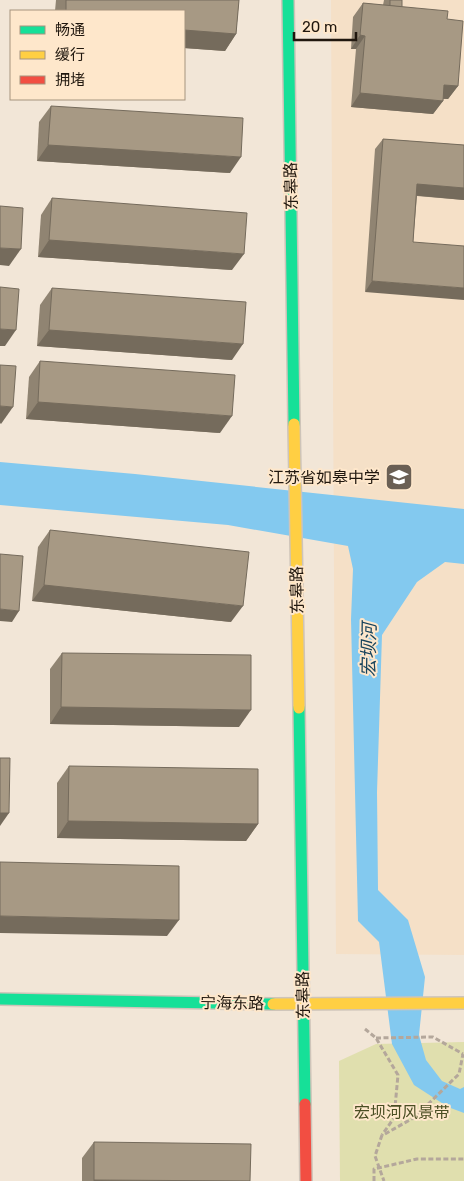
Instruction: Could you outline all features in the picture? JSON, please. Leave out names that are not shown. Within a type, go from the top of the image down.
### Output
[{"type":"street","name":"东皋路","points":[[288,0],[306,1181]]},
{"type":"street","name":"宁海东路","points":[[0,999],[303,1004],[464,1003]]},
{"type":"path","points":[[382,1135],[415,1117],[459,1074],[463,1054],[433,1037],[376,1038],[398,1075],[394,1118],[382,1135],[375,1156],[384,1181]]},
{"type":"path","points":[[374,1181],[374,1169],[417,1159],[464,1159]]},
{"type":"shaded area","name":"江苏省如皋中学","points":[[331,0],[464,0],[464,955],[336,954]]},
{"type":"green space","name":"宏坝河风景带","points":[[464,1042],[464,1181],[340,1181],[339,1061],[376,1044]]},
{"type":"water","name":"宏坝河","points":[[0,462],[135,474],[464,509],[464,564],[445,562],[417,582],[382,635],[377,792],[378,890],[408,920],[425,977],[419,1035],[426,1060],[442,1081],[460,1089],[464,1087],[464,1113],[448,1107],[414,1085],[392,1044],[379,942],[358,921],[351,619],[353,569],[348,546],[228,525],[0,505]]},
{"type":"building","points":[[66,0],[239,0],[236,34],[185,30],[185,10],[66,10]]},
{"type":"building","points":[[390,0],[402,0],[402,7],[390,6]]},
{"type":"building","points":[[363,3],[448,11],[447,19],[463,21],[458,86],[444,85],[443,101],[360,93],[365,36],[360,35]]},
{"type":"building","points":[[51,106],[243,118],[241,157],[48,145]]},
{"type":"building","points":[[383,139],[464,145],[464,188],[417,184],[413,242],[464,246],[464,288],[372,281]]},
{"type":"building","points":[[52,198],[247,213],[244,254],[49,240]]},
{"type":"building","points":[[0,206],[23,208],[21,249],[0,248]]},
{"type":"building","points":[[0,287],[19,289],[16,330],[0,329]]},
{"type":"building","points":[[52,288],[246,302],[243,344],[49,330]]},
{"type":"building","points":[[40,361],[235,375],[232,416],[38,402]]},
{"type":"building","points":[[0,365],[16,366],[13,407],[0,406]]},
{"type":"building","points":[[50,530],[249,552],[243,606],[44,585]]},
{"type":"building","points":[[0,554],[23,556],[19,611],[0,609]]},
{"type":"building","points":[[62,653],[251,655],[251,710],[61,707]]},
{"type":"building","points":[[0,758],[10,758],[9,813],[0,813]]},
{"type":"building","points":[[69,766],[258,769],[258,824],[68,821]]},
{"type":"building","points":[[0,862],[179,866],[179,920],[0,916]]},
{"type":"building","points":[[94,1142],[251,1144],[250,1181],[94,1180]]},
{"type":"traffic: fast","points":[[288,0],[294,424]]},
{"type":"traffic: fast","points":[[299,708],[305,1104]]},
{"type":"traffic: fast","points":[[0,999],[273,1004]]},
{"type":"traffic: slow","points":[[294,424],[299,708]]},
{"type":"traffic: slow","points":[[273,1004],[464,1003]]},
{"type":"traffic: jam","points":[[305,1104],[306,1181]]},
{"type":"place","name":"江苏省如皋中学","points":[[399,477]]}]
